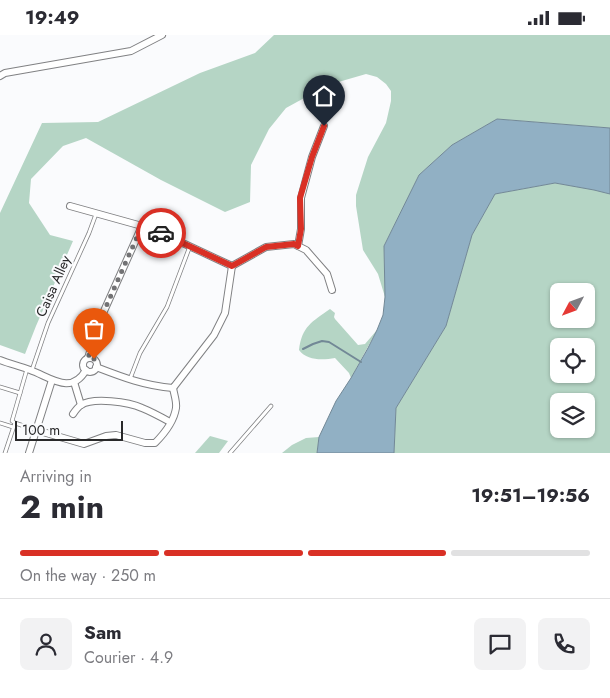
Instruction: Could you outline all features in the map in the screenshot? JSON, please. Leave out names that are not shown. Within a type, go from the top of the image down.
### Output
[{"type":"street","points":[[0,76],[5,73],[130,51],[162,35]]},
{"type":"street","points":[[298,246],[301,229],[300,198],[312,157],[324,126]]},
{"type":"street","points":[[70,206],[159,232],[232,266]]},
{"type":"street","points":[[86,370],[83,363],[88,358],[100,320],[142,226]]},
{"type":"street","points":[[232,266],[266,247],[294,244],[306,250],[328,274],[332,290]]},
{"type":"street","points":[[36,430],[84,444],[106,436],[116,435],[145,443],[154,443],[166,429],[176,407],[173,388],[214,335],[225,313],[232,266]]},
{"type":"street","points":[[88,358],[94,359],[96,367]]},
{"type":"street","points":[[0,360],[66,384],[79,379],[86,370]]},
{"type":"street","points":[[96,367],[155,387],[173,388]]},
{"type":"street","points":[[86,370],[91,371],[96,367]]},
{"type":"street","points":[[28,453],[52,380]]},
{"type":"street","points":[[74,382],[81,405]]},
{"type":"street","points":[[73,414],[81,405],[94,401],[106,401],[130,404],[143,408],[170,422]]},
{"type":"lane","name":"Caisa Alley","points":[[5,453],[15,423],[12,421],[20,393],[29,369],[96,213]]},
{"type":"lane","points":[[130,380],[140,353],[167,307],[190,246]]},
{"type":"lane","points":[[0,387],[20,393]]},
{"type":"lane","points":[[230,453],[272,406]]},
{"type":"lane","points":[[0,423],[13,427]]},
{"type":"lane","points":[[15,423],[36,430]]},
{"type":"green space","points":[[274,35],[610,35],[610,128],[497,119],[452,145],[419,175],[384,246],[385,297],[378,274],[363,250],[356,206],[356,195],[368,157],[386,123],[391,101],[391,91],[377,77],[366,74],[328,85],[286,108],[269,129],[251,165],[250,202],[225,212],[161,180],[86,138],[63,146],[31,179],[29,203],[50,235],[73,241],[25,354],[0,345],[0,213],[42,123],[98,122],[200,73],[255,53]]},
{"type":"green space","points":[[555,183],[610,194],[610,453],[394,453],[396,408],[446,326],[472,235],[495,194]]},
{"type":"green space","points":[[330,309],[335,313],[335,319],[358,345],[365,344],[377,330],[351,378],[349,373],[335,358],[311,358],[302,354],[299,350],[305,330],[313,321]]},
{"type":"green space","points":[[210,436],[228,441],[219,453],[195,453]]},
{"type":"green space","points":[[319,437],[317,453],[282,453],[306,438]]},
{"type":"water","points":[[497,119],[610,128],[610,194],[555,183],[495,194],[472,235],[446,326],[396,408],[394,453],[317,453],[319,437],[336,401],[368,348],[383,315],[385,297],[384,246],[419,175],[452,145]]},
{"type":"waterway","points":[[303,349],[322,341],[329,342],[361,362]]},
{"type":"way so far","points":[[94,359],[88,358],[100,320],[142,226],[161,233]]},
{"type":"route","points":[[161,233],[232,266],[266,247],[294,244],[298,246],[301,229],[300,198],[312,157],[324,126]]}]
